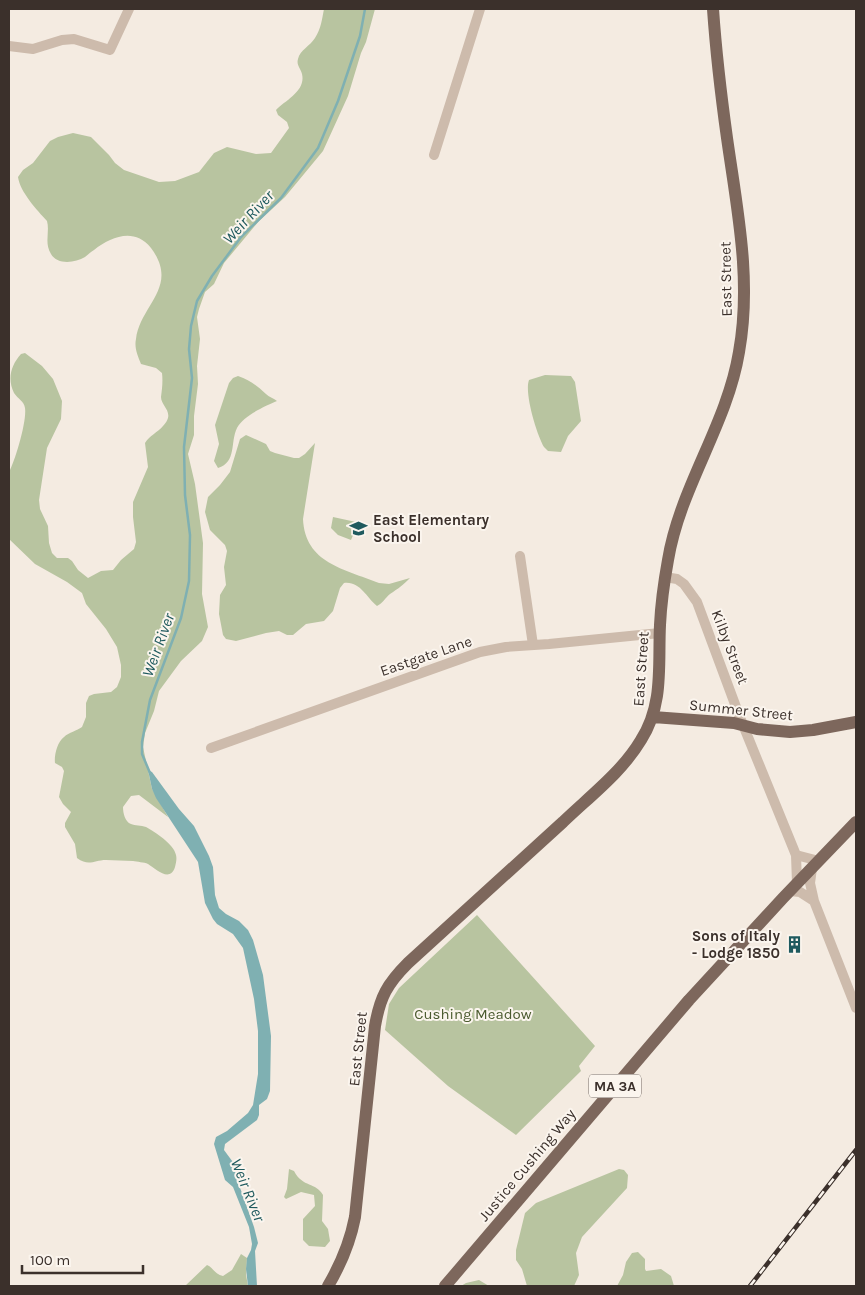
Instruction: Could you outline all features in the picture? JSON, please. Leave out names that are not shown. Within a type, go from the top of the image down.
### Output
[{"type":"main road","name":"East Street","points":[[328,1286],[341,1263],[354,1225],[375,1026],[384,991],[392,979],[408,963],[527,856],[620,767],[640,742],[652,717],[659,688],[660,633],[665,577],[670,548],[682,507],[730,390],[739,354],[743,325],[745,291],[742,244],[722,102],[713,9]]},
{"type":"main road","name":"Summer Street","points":[[652,717],[734,723],[774,731],[798,732],[856,722]]},
{"type":"main road","name":"Justice Cushing Way","points":[[445,1286],[689,1000],[856,822]]},
{"type":"street","points":[[9,46],[33,49],[62,40],[74,39],[110,50],[129,9]]},
{"type":"street","points":[[434,155],[480,9]]},
{"type":"street","points":[[520,556],[533,645]]},
{"type":"street","name":"Kilby Street","points":[[665,577],[682,582],[695,598],[796,855],[794,887]]},
{"type":"street","name":"Eastgate Lane","points":[[210,748],[480,652],[506,647],[660,633]]},
{"type":"street","points":[[796,855],[815,865],[810,883],[814,901],[856,1008]]},
{"type":"street","points":[[794,887],[814,901]]},
{"type":"green space","points":[[324,9],[375,9],[348,96],[323,151],[285,197],[259,221],[224,263],[214,284],[205,292],[197,317],[200,339],[197,366],[198,384],[194,435],[188,454],[195,484],[203,543],[202,594],[208,627],[202,641],[181,661],[159,691],[154,711],[145,733],[143,747],[152,789],[168,817],[139,795],[131,796],[123,807],[123,812],[129,823],[146,827],[172,847],[176,856],[175,867],[173,872],[166,874],[148,864],[140,862],[81,861],[77,858],[75,844],[65,827],[71,812],[59,797],[64,771],[62,767],[55,763],[56,753],[62,739],[82,727],[86,717],[86,703],[89,696],[111,692],[117,687],[121,677],[121,665],[117,647],[106,629],[86,604],[82,593],[35,564],[9,539],[9,472],[20,441],[25,414],[23,404],[12,388],[11,372],[18,358],[21,354],[25,353],[42,366],[53,379],[62,401],[61,419],[47,448],[39,500],[40,509],[48,526],[49,543],[52,553],[57,558],[68,558],[88,578],[101,571],[113,570],[134,549],[136,542],[133,502],[148,467],[145,443],[163,426],[168,417],[161,397],[162,373],[156,368],[141,364],[136,346],[139,327],[156,295],[160,285],[161,274],[159,262],[151,248],[137,238],[130,236],[122,236],[108,241],[76,261],[66,262],[54,258],[47,242],[47,221],[25,195],[18,177],[23,170],[33,163],[50,141],[73,133],[91,137],[124,170],[159,182],[175,181],[199,172],[214,153],[227,147],[256,154],[271,153],[289,128],[287,122],[278,115],[276,110],[294,95],[301,85],[302,74],[298,65],[298,59],[317,35]]},
{"type":"green space","points":[[545,375],[571,376],[575,382],[581,421],[568,436],[561,452],[548,451],[544,447],[530,404],[528,394],[529,380]]},
{"type":"green space","points":[[238,376],[253,383],[277,401],[244,419],[235,433],[231,456],[224,465],[218,468],[214,461],[219,444],[215,425],[229,383]]},
{"type":"green space","points":[[246,435],[266,444],[270,451],[294,458],[299,458],[305,454],[315,443],[303,519],[305,534],[311,546],[319,555],[340,568],[379,583],[389,584],[410,578],[377,606],[359,587],[354,584],[344,583],[340,588],[333,611],[324,621],[306,624],[293,635],[287,635],[279,631],[236,641],[226,639],[223,635],[219,614],[220,595],[226,585],[224,567],[227,551],[225,545],[210,530],[205,512],[208,497],[230,472],[240,439]]},
{"type":"green space","points":[[333,517],[356,522],[357,526],[351,540],[338,535],[331,528]]},
{"type":"green space","name":"Cushing Meadow","points":[[477,915],[595,1046],[579,1066],[581,1071],[516,1135],[448,1086],[385,1030],[389,1004],[399,988]]},
{"type":"green space","points":[[289,1169],[294,1171],[305,1183],[317,1188],[323,1195],[322,1221],[328,1229],[330,1241],[325,1247],[309,1246],[303,1240],[303,1219],[315,1206],[314,1195],[301,1192],[286,1199],[284,1197],[287,1189]]},
{"type":"green space","points":[[619,1169],[624,1170],[628,1175],[627,1188],[582,1237],[576,1253],[579,1275],[574,1286],[527,1286],[522,1269],[516,1260],[516,1250],[525,1213],[536,1203]]},
{"type":"green space","points":[[638,1252],[645,1259],[646,1271],[661,1269],[671,1276],[674,1286],[617,1286],[623,1275],[626,1262],[632,1253]]},
{"type":"green space","points":[[241,1254],[247,1258],[246,1275],[248,1286],[185,1286],[207,1265],[223,1276],[232,1270]]},
{"type":"green space","points":[[479,1280],[489,1286],[461,1286],[466,1283]]},
{"type":"water","points":[[148,770],[152,772],[194,826],[213,867],[215,895],[219,908],[239,921],[248,930],[253,940],[263,975],[271,1036],[270,1091],[267,1099],[259,1105],[257,1120],[225,1144],[224,1150],[238,1169],[238,1182],[258,1243],[255,1251],[257,1286],[248,1286],[247,1258],[252,1244],[249,1227],[233,1187],[225,1180],[214,1144],[216,1137],[227,1131],[248,1113],[253,1105],[258,1074],[258,1031],[254,999],[243,948],[233,934],[217,924],[213,919],[205,903],[198,862],[156,798]]},
{"type":"waterway","name":"Weir River","points":[[150,773],[142,754],[142,742],[150,700],[181,618],[189,581],[190,535],[185,495],[184,447],[192,378],[189,349],[191,326],[197,301],[212,276],[241,237],[281,198],[318,148],[338,101],[360,36],[365,9]]},
{"type":"railway","points":[[750,1286],[856,1150]]},
{"type":"place","name":"East Elementary School","points":[[359,529]]},
{"type":"place","name":"Sons of Italy - Lodge 1850","points":[[794,945]]}]
